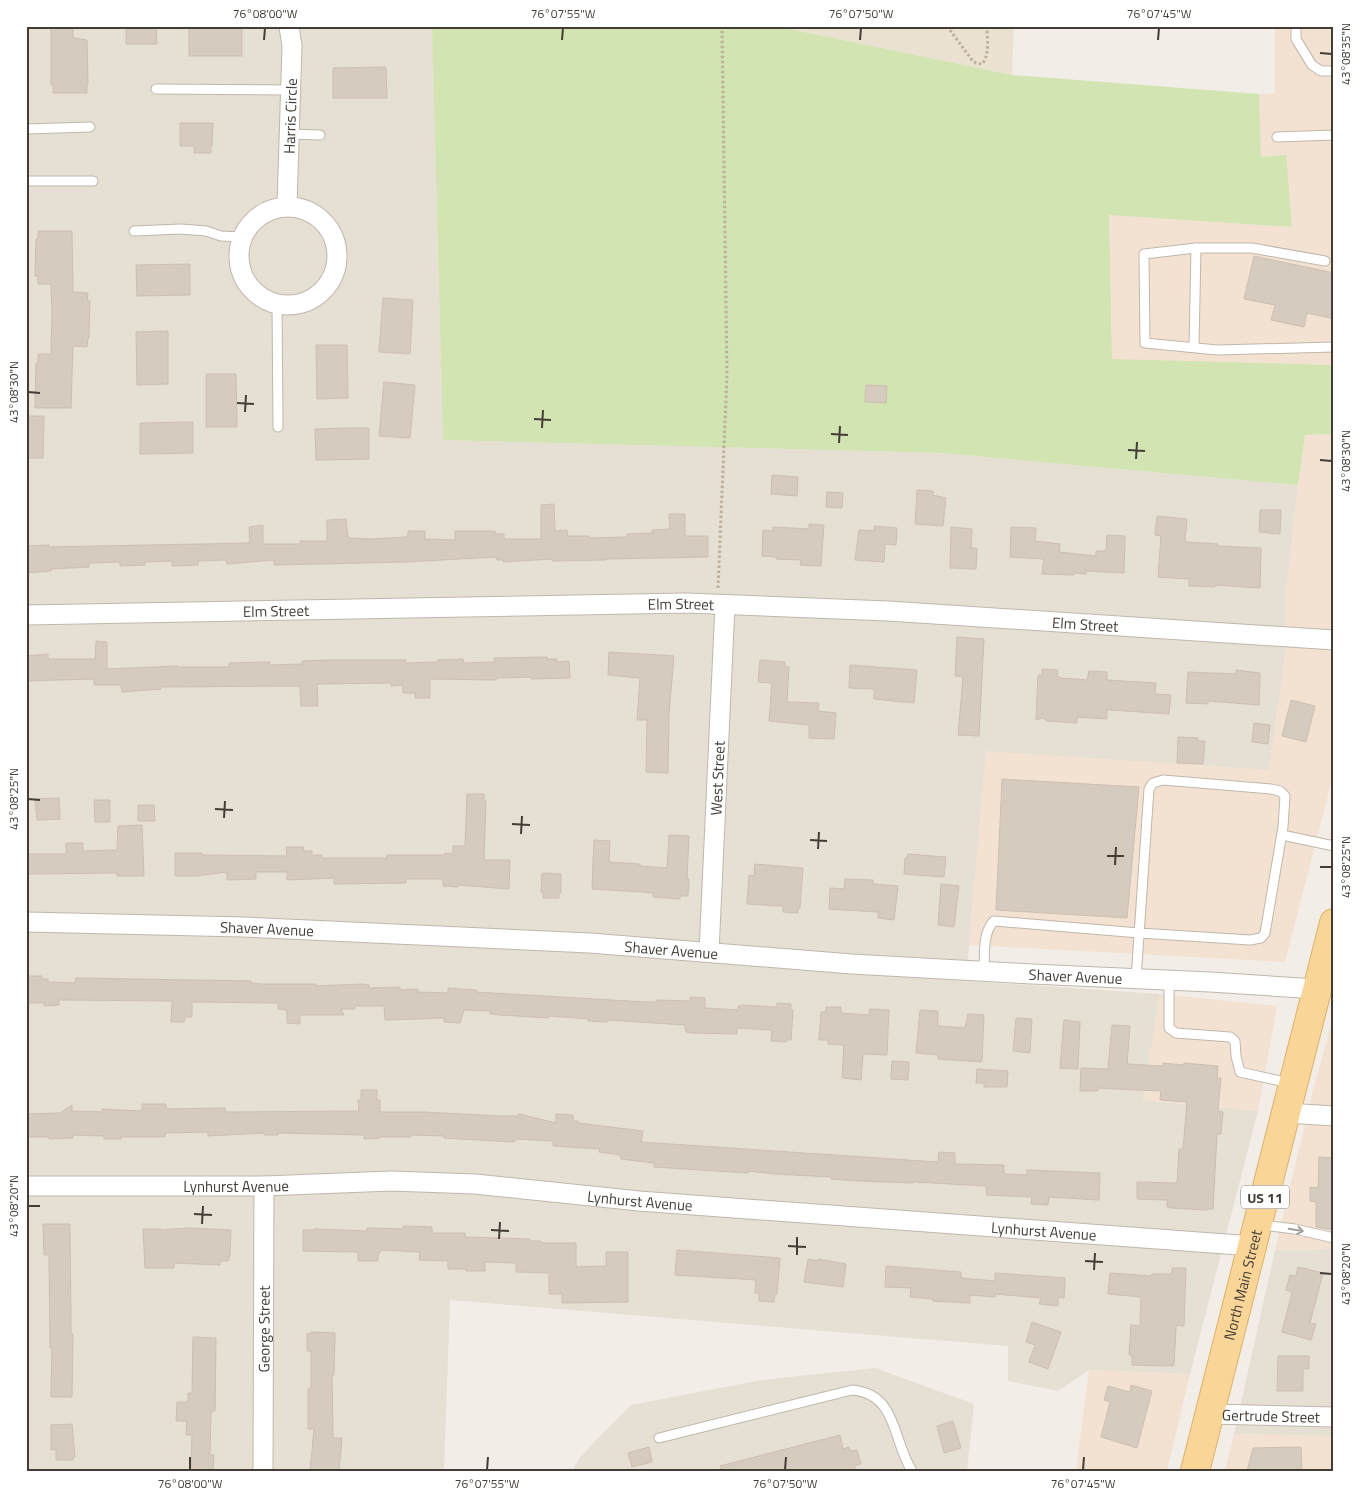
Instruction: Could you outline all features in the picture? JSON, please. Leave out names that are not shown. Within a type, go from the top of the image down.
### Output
[{"type":"main road","name":"North Main Street","points":[[1195,1471],[1293,1084],[1324,979],[1334,923]]},
{"type":"street","name":"Harris Circle","points":[[287,206],[292,46],[289,26]]},
{"type":"street","points":[[287,206],[306,210],[322,220],[333,236],[337,255],[334,274],[323,290],[307,301],[288,305],[269,302],[253,291],[242,275],[238,256],[242,238],[252,221],[268,210],[287,206]]},
{"type":"street","name":"Elm Street","points":[[26,615],[528,605],[686,604],[888,611],[1334,640]]},
{"type":"street","name":"West Street","points":[[709,952],[721,605]]},
{"type":"street","name":"Shaver Avenue","points":[[26,922],[243,927],[590,943],[852,964],[1169,980],[1324,979]]},
{"type":"street","points":[[1286,1113],[1334,1116]]},
{"type":"street","name":"Lynhurst Avenue","points":[[26,1186],[264,1186],[391,1182],[475,1184],[639,1202],[1255,1235]]},
{"type":"street","name":"George Street","points":[[263,1471],[264,1186]]},
{"type":"street","name":"Gertrude Street","points":[[1210,1414],[1334,1417]]},
{"type":"lane","points":[[1296,26],[1296,38],[1312,65],[1320,70],[1334,70]]},
{"type":"lane","points":[[156,89],[291,90]]},
{"type":"lane","points":[[26,129],[90,127]]},
{"type":"lane","points":[[289,134],[320,135]]},
{"type":"lane","points":[[1277,136],[1334,135]]},
{"type":"lane","points":[[26,181],[93,181]]},
{"type":"lane","points":[[134,231],[182,229],[206,231],[221,236],[242,238]]},
{"type":"lane","points":[[1194,348],[1196,248]]},
{"type":"lane","points":[[1325,261],[1252,248],[1196,248],[1144,254],[1145,342],[1217,350],[1334,347]]},
{"type":"lane","points":[[277,303],[278,427]]},
{"type":"lane","points":[[984,971],[986,934],[994,921],[1139,933],[1250,940],[1261,938],[1266,933],[1282,835],[1285,796],[1280,791],[1163,780],[1153,783],[1149,789],[1139,933],[1136,978]]},
{"type":"lane","points":[[1282,835],[1334,846]]},
{"type":"lane","points":[[1169,980],[1169,1028],[1176,1033],[1230,1037],[1235,1041],[1240,1072],[1293,1084]]},
{"type":"lane","points":[[1255,1235],[1295,1229],[1334,1238]]},
{"type":"lane","points":[[660,1438],[852,1390],[865,1391],[879,1399],[889,1412],[912,1471]]},
{"type":"path","points":[[721,605],[727,375],[722,26]]},
{"type":"path","points":[[947,26],[972,60],[982,64],[986,60],[987,53],[987,26]]},
{"type":"shaded area","points":[[26,26],[432,26],[443,440],[942,453],[1298,485],[1286,595],[1286,651],[1269,770],[986,752],[966,981],[1160,994],[1143,1100],[1258,1111],[1190,1374],[1089,1370],[1058,1391],[1008,1381],[1008,1346],[450,1300],[444,1471],[26,1471]]},
{"type":"shaded area","points":[[775,26],[1014,26],[1012,75]]},
{"type":"shaded area","points":[[1275,26],[1334,26],[1334,365],[1112,360],[1109,215],[1292,227],[1285,155],[1261,157],[1259,94],[1275,93]]},
{"type":"shaded area","points":[[1334,434],[1334,772],[1285,962],[969,945],[986,751],[1269,770],[1286,651],[1286,595],[1305,435]]},
{"type":"shaded area","points":[[1160,994],[1277,1006],[1258,1111],[1143,1100]]},
{"type":"shaded area","points":[[1334,1015],[1334,1249],[1275,1250],[1313,1090]]},
{"type":"shaded area","points":[[1334,1249],[1334,1436],[1234,1434],[1275,1250]]},
{"type":"shaded area","points":[[875,1368],[974,1404],[967,1471],[572,1471],[580,1457],[631,1405],[762,1380]]},
{"type":"shaded area","points":[[1089,1370],[1190,1374],[1167,1471],[1076,1471]]},
{"type":"shaded area","points":[[1234,1434],[1334,1436],[1334,1471],[1225,1471]]},
{"type":"green space","points":[[432,26],[775,26],[1012,75],[1259,94],[1261,157],[1286,155],[1292,227],[1109,215],[1112,359],[1334,365],[1334,434],[1305,435],[1298,485],[942,453],[443,440]]},
{"type":"building","points":[[51,26],[73,26],[73,38],[87,40],[87,93],[53,93],[53,85],[51,85]]},
{"type":"building","points":[[126,26],[156,26],[157,44],[126,44]]},
{"type":"building","points":[[189,26],[242,26],[242,56],[189,56]]},
{"type":"building","points":[[386,67],[387,98],[333,98],[333,68]]},
{"type":"building","points":[[180,123],[213,123],[211,153],[194,153],[194,146],[180,146]]},
{"type":"building","points":[[38,231],[72,231],[73,292],[88,293],[87,301],[90,301],[87,347],[73,346],[71,408],[35,408],[36,363],[38,363],[38,354],[51,354],[52,312],[51,284],[38,284],[38,276],[35,276]]},
{"type":"building","points":[[1254,256],[1334,273],[1334,319],[1307,313],[1304,327],[1271,320],[1275,305],[1244,299]]},
{"type":"building","points":[[190,264],[190,295],[137,296],[136,265]]},
{"type":"building","points":[[383,298],[413,300],[410,354],[379,352]]},
{"type":"building","points":[[168,331],[168,384],[137,385],[136,332]]},
{"type":"building","points":[[316,345],[347,345],[348,398],[317,399]]},
{"type":"building","points":[[206,374],[236,374],[237,427],[206,427]]},
{"type":"building","points":[[384,382],[415,385],[410,438],[379,436]]},
{"type":"building","points":[[866,385],[887,386],[886,403],[865,402]]},
{"type":"building","points":[[26,416],[44,416],[43,458],[26,458]]},
{"type":"building","points":[[193,422],[193,453],[140,454],[140,423]]},
{"type":"building","points":[[369,428],[369,459],[316,460],[315,429]]},
{"type":"building","points":[[772,475],[798,477],[797,496],[771,494]]},
{"type":"building","points":[[917,490],[933,491],[933,495],[946,498],[943,526],[915,524]]},
{"type":"building","points":[[827,492],[843,493],[842,508],[826,507]]},
{"type":"building","points":[[554,504],[555,531],[567,530],[568,536],[589,536],[589,538],[627,537],[627,534],[652,533],[652,530],[670,529],[669,514],[685,514],[685,536],[708,536],[708,557],[552,561],[552,559],[503,562],[503,560],[497,560],[496,557],[406,562],[274,565],[274,560],[227,564],[226,560],[198,561],[198,565],[172,566],[172,561],[145,562],[145,565],[120,566],[120,562],[89,563],[89,567],[51,569],[51,571],[26,573],[26,546],[250,543],[249,527],[263,525],[263,544],[300,544],[300,541],[327,541],[327,520],[346,519],[348,538],[408,537],[408,531],[425,531],[425,539],[455,540],[455,531],[495,531],[495,534],[504,534],[504,539],[541,539],[541,505]]},
{"type":"building","points":[[1260,510],[1281,510],[1280,534],[1259,532]]},
{"type":"building","points":[[1157,516],[1187,519],[1185,542],[1261,548],[1260,588],[1215,585],[1215,587],[1189,586],[1189,579],[1158,577],[1161,536],[1155,535]]},
{"type":"building","points":[[809,524],[824,525],[821,566],[800,565],[801,560],[776,559],[777,557],[762,556],[763,530],[773,531],[773,527],[809,529]]},
{"type":"building","points":[[874,526],[897,528],[896,545],[885,544],[884,562],[855,560],[859,530],[874,531]]},
{"type":"building","points":[[951,527],[972,529],[971,548],[977,548],[976,569],[950,568]]},
{"type":"building","points":[[1011,527],[1036,528],[1035,541],[1060,544],[1059,552],[1096,556],[1096,551],[1106,551],[1107,535],[1125,536],[1124,573],[1086,571],[1086,574],[1074,573],[1074,575],[1042,574],[1044,559],[1010,557]]},
{"type":"building","points":[[957,637],[984,639],[979,736],[958,735],[963,677],[955,676]]},
{"type":"building","points":[[96,641],[107,642],[107,669],[178,666],[229,667],[229,663],[270,662],[270,665],[302,664],[302,661],[330,660],[406,660],[406,663],[463,659],[464,663],[495,662],[494,658],[547,657],[547,659],[557,659],[557,662],[569,661],[570,678],[430,679],[430,698],[415,698],[415,693],[403,693],[403,685],[391,686],[391,683],[317,684],[318,706],[301,706],[300,686],[161,687],[161,689],[122,692],[121,685],[94,685],[94,679],[26,681],[26,656],[48,654],[48,659],[95,660]]},
{"type":"building","points":[[609,652],[674,656],[669,714],[668,773],[646,772],[647,720],[637,720],[640,678],[608,675]]},
{"type":"building","points":[[760,660],[785,662],[785,667],[789,667],[787,702],[819,703],[818,711],[836,713],[834,739],[809,738],[809,725],[769,721],[772,683],[758,682]]},
{"type":"building","points":[[850,665],[917,670],[914,703],[874,699],[874,689],[849,688]]},
{"type":"building","points":[[1042,669],[1058,670],[1057,677],[1060,678],[1087,680],[1089,671],[1107,672],[1107,680],[1156,683],[1155,694],[1171,695],[1169,714],[1107,710],[1107,719],[1077,717],[1077,723],[1047,721],[1043,718],[1036,720],[1038,675],[1042,675]]},
{"type":"building","points":[[1236,670],[1260,673],[1259,705],[1208,701],[1208,704],[1186,703],[1188,672],[1236,674]]},
{"type":"building","points":[[1291,700],[1315,706],[1306,742],[1282,736]]},
{"type":"building","points":[[1254,723],[1270,725],[1268,744],[1252,742]]},
{"type":"building","points":[[1178,737],[1198,738],[1198,741],[1205,741],[1203,764],[1177,763]]},
{"type":"building","points":[[1002,779],[1139,787],[1127,918],[996,910]]},
{"type":"building","points":[[467,794],[484,794],[484,801],[486,801],[484,860],[510,860],[509,889],[458,885],[458,887],[443,886],[443,879],[406,879],[406,883],[334,884],[334,878],[287,880],[287,872],[256,872],[256,879],[227,880],[227,872],[196,876],[175,876],[175,853],[287,856],[286,847],[304,847],[303,851],[312,851],[312,855],[322,855],[322,858],[386,858],[387,855],[453,854],[453,846],[465,846]]},
{"type":"building","points":[[59,798],[60,819],[37,820],[35,799]]},
{"type":"building","points":[[94,800],[110,800],[110,822],[95,822]]},
{"type":"building","points":[[138,805],[154,805],[155,821],[138,821]]},
{"type":"building","points":[[142,825],[144,876],[117,876],[117,873],[26,874],[26,854],[66,854],[66,843],[83,843],[83,851],[117,850],[118,826]]},
{"type":"building","points":[[669,835],[689,836],[688,896],[680,896],[680,899],[653,897],[653,893],[592,889],[594,840],[610,841],[609,862],[667,868]]},
{"type":"building","points":[[908,854],[946,857],[944,877],[904,874],[905,858],[907,858]]},
{"type":"building","points":[[755,864],[803,868],[798,913],[783,912],[783,906],[747,904],[749,875],[754,876]]},
{"type":"building","points":[[542,873],[561,874],[561,893],[559,893],[559,898],[543,898],[543,892],[541,892]]},
{"type":"building","points":[[845,879],[873,880],[873,884],[898,886],[894,920],[878,918],[878,912],[829,909],[830,888],[844,889]]},
{"type":"building","points":[[941,884],[959,886],[954,927],[938,925]]},
{"type":"building","points":[[26,976],[42,976],[42,979],[48,979],[48,982],[75,983],[76,978],[251,981],[251,983],[262,984],[316,984],[316,986],[362,984],[369,985],[369,988],[400,987],[400,990],[418,989],[418,992],[448,993],[448,988],[476,990],[476,992],[646,1002],[657,1002],[657,1000],[690,1001],[690,997],[705,998],[705,1008],[738,1010],[738,1006],[741,1005],[777,1007],[777,1003],[791,1004],[791,1010],[793,1010],[791,1040],[786,1040],[786,1042],[771,1041],[772,1030],[737,1028],[737,1034],[692,1033],[686,1032],[685,1025],[608,1020],[607,1022],[588,1021],[589,1019],[549,1016],[549,1018],[500,1015],[490,1014],[490,1011],[464,1010],[460,1023],[444,1022],[444,1018],[385,1020],[384,1006],[355,1006],[355,1009],[341,1009],[344,1015],[300,1015],[300,1024],[287,1023],[287,1010],[278,1009],[278,1003],[192,1002],[192,1017],[185,1017],[184,1022],[171,1022],[172,1001],[59,1000],[59,1005],[44,1006],[44,1003],[26,1003]]},
{"type":"building","points":[[826,1007],[841,1007],[841,1013],[869,1015],[870,1009],[889,1010],[887,1055],[863,1054],[861,1080],[842,1078],[844,1045],[828,1044],[828,1040],[819,1040],[821,1012],[826,1012]]},
{"type":"building","points":[[920,1010],[938,1011],[938,1026],[965,1028],[968,1014],[984,1015],[982,1062],[938,1059],[938,1055],[916,1053]]},
{"type":"building","points":[[1016,1018],[1032,1019],[1030,1053],[1013,1051]]},
{"type":"building","points":[[1064,1020],[1080,1022],[1078,1069],[1060,1068]]},
{"type":"building","points":[[1112,1025],[1130,1026],[1127,1064],[1163,1066],[1163,1063],[1184,1065],[1184,1063],[1218,1066],[1217,1078],[1221,1078],[1218,1111],[1223,1112],[1221,1134],[1217,1134],[1213,1209],[1171,1208],[1167,1207],[1167,1200],[1137,1199],[1137,1182],[1177,1183],[1179,1149],[1183,1149],[1187,1102],[1160,1100],[1161,1091],[1098,1088],[1098,1091],[1080,1091],[1081,1068],[1108,1069]]},
{"type":"building","points":[[892,1061],[909,1062],[908,1080],[891,1079]]},
{"type":"building","points":[[977,1069],[1008,1071],[1007,1087],[984,1087],[984,1083],[976,1083]]},
{"type":"building","points":[[361,1090],[377,1090],[377,1100],[380,1100],[380,1112],[500,1116],[518,1116],[519,1114],[556,1123],[556,1114],[573,1115],[573,1121],[578,1121],[578,1123],[643,1131],[641,1142],[938,1162],[939,1152],[955,1153],[955,1164],[1004,1165],[1004,1174],[1027,1175],[1027,1170],[1100,1173],[1099,1200],[1049,1197],[1048,1205],[1031,1204],[1032,1197],[987,1195],[986,1186],[859,1181],[748,1171],[748,1173],[654,1167],[654,1163],[621,1159],[621,1155],[599,1152],[600,1149],[553,1146],[553,1141],[517,1139],[514,1142],[411,1135],[411,1137],[364,1139],[364,1135],[278,1133],[278,1135],[264,1135],[264,1133],[208,1136],[208,1132],[165,1133],[165,1137],[121,1137],[121,1139],[104,1139],[104,1136],[73,1135],[73,1138],[49,1139],[49,1137],[26,1137],[26,1114],[60,1113],[72,1105],[72,1111],[102,1112],[102,1109],[142,1111],[142,1104],[166,1104],[166,1109],[225,1108],[226,1112],[359,1111],[358,1100],[361,1100]]},
{"type":"building","points":[[1319,1157],[1334,1158],[1334,1230],[1316,1227],[1316,1202],[1310,1201],[1310,1187],[1318,1188]]},
{"type":"building","points":[[43,1224],[70,1224],[71,1334],[73,1334],[72,1397],[51,1397],[52,1348],[50,1348],[49,1255],[44,1255]]},
{"type":"building","points":[[403,1226],[432,1227],[432,1233],[465,1233],[465,1237],[530,1239],[530,1241],[541,1241],[541,1243],[576,1243],[576,1267],[606,1266],[606,1252],[628,1252],[628,1302],[562,1303],[562,1294],[549,1294],[549,1273],[516,1272],[516,1263],[485,1262],[485,1271],[466,1271],[466,1269],[448,1269],[448,1261],[419,1260],[420,1252],[381,1250],[378,1253],[378,1261],[358,1261],[358,1252],[303,1251],[303,1230],[367,1231],[367,1228],[403,1229]]},
{"type":"building","points":[[188,1228],[231,1230],[228,1261],[220,1261],[220,1265],[174,1263],[174,1268],[145,1268],[143,1229]]},
{"type":"building","points":[[677,1250],[780,1258],[777,1294],[775,1294],[774,1302],[759,1301],[759,1293],[755,1293],[756,1280],[675,1275]]},
{"type":"building","points":[[808,1259],[846,1264],[843,1287],[804,1282]]},
{"type":"building","points":[[886,1266],[961,1272],[961,1278],[995,1281],[995,1273],[1065,1278],[1064,1298],[1058,1297],[1058,1306],[1039,1304],[1041,1298],[995,1294],[995,1297],[970,1295],[970,1303],[933,1301],[933,1299],[910,1297],[911,1288],[885,1287]]},
{"type":"building","points":[[1298,1267],[1323,1273],[1310,1323],[1316,1324],[1311,1340],[1282,1332],[1292,1292],[1286,1290],[1290,1275],[1296,1276]]},
{"type":"building","points":[[1172,1268],[1186,1268],[1184,1326],[1176,1325],[1174,1366],[1132,1365],[1132,1355],[1129,1355],[1131,1325],[1140,1326],[1141,1297],[1108,1294],[1110,1273],[1151,1276],[1152,1274],[1172,1274]]},
{"type":"building","points":[[1032,1322],[1061,1332],[1048,1369],[1029,1362],[1035,1345],[1026,1342]]},
{"type":"building","points":[[311,1332],[335,1333],[334,1375],[332,1375],[333,1438],[342,1438],[339,1471],[310,1471],[314,1429],[308,1429],[308,1389],[311,1388],[311,1351],[307,1351],[307,1334],[311,1334]]},
{"type":"building","points":[[193,1337],[216,1338],[215,1411],[211,1411],[210,1455],[214,1455],[213,1471],[192,1471],[192,1435],[186,1435],[187,1421],[176,1421],[177,1402],[188,1402],[188,1393],[192,1393]]},
{"type":"building","points":[[1278,1356],[1309,1356],[1309,1369],[1303,1369],[1303,1391],[1277,1391]]},
{"type":"building","points":[[1131,1385],[1152,1391],[1137,1448],[1101,1437],[1110,1402],[1104,1400],[1108,1386],[1130,1392]]},
{"type":"building","points":[[953,1421],[961,1448],[944,1453],[937,1426]]},
{"type":"building","points":[[72,1424],[75,1457],[73,1457],[73,1460],[56,1460],[56,1449],[51,1450],[51,1425]]},
{"type":"building","points":[[840,1435],[843,1449],[849,1447],[850,1451],[857,1450],[861,1464],[854,1466],[856,1471],[721,1471],[720,1466]]},
{"type":"building","points":[[649,1447],[652,1462],[632,1467],[628,1453]]},
{"type":"building","points":[[1301,1447],[1302,1471],[1247,1471],[1253,1448]]}]
